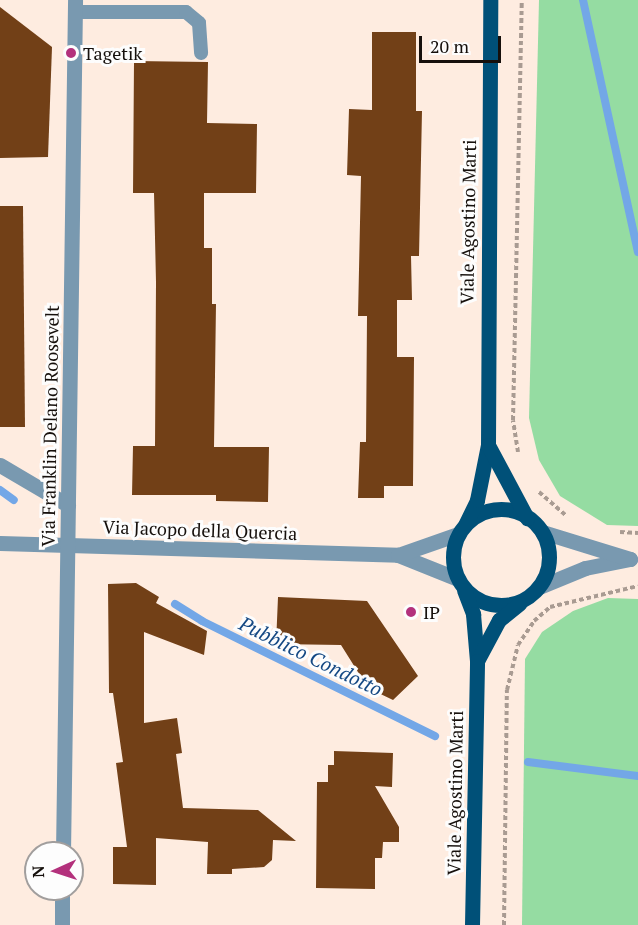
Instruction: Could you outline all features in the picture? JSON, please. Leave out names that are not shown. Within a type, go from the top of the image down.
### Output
[{"type":"main road","name":"Viale Agostino Marti","points":[[462,530],[477,500],[488,445],[490,0]]},
{"type":"main road","name":"Viale Agostino Marti","points":[[488,445],[527,518]]},
{"type":"main road","points":[[491,510],[510,510],[527,518],[542,532],[549,562],[539,587],[525,599],[503,606],[488,604],[460,583],[452,559],[462,530],[491,510]]},
{"type":"main road","name":"Viale Agostino Marti","points":[[460,583],[472,614],[477,661],[472,925]]},
{"type":"main road","name":"Viale Agostino Marti","points":[[477,661],[499,620],[525,599]]},
{"type":"street","name":"Via Franklin Delano Roosevelt","points":[[63,841],[72,5]]},
{"type":"street","points":[[0,465],[68,506]]},
{"type":"street","name":"Via Jacopo della Quercia","points":[[398,555],[462,530]]},
{"type":"street","points":[[542,532],[634,559]]},
{"type":"street","name":"Via Jacopo della Quercia","points":[[0,543],[398,555],[460,583]]},
{"type":"street","points":[[539,587],[585,568],[634,559]]},
{"type":"street","points":[[62,901],[62,925]]},
{"type":"lane","points":[[72,5],[186,12],[199,23],[201,53]]},
{"type":"path","points":[[521,462],[513,420],[522,0]]},
{"type":"path","points":[[535,487],[570,518]]},
{"type":"path","points":[[609,530],[638,533]]},
{"type":"path","points":[[504,925],[507,690],[518,645],[534,621],[550,607],[638,586]]},
{"type":"green space","points":[[539,0],[638,0],[638,526],[607,525],[560,496],[539,460],[529,418]]},
{"type":"green space","points":[[608,598],[638,599],[638,925],[522,925],[525,659],[542,632],[573,611]]},
{"type":"building","points":[[0,7],[52,47],[48,157],[0,158]]},
{"type":"building","points":[[372,32],[416,32],[416,111],[422,111],[419,256],[411,256],[412,300],[397,300],[397,357],[414,357],[413,486],[384,486],[384,498],[358,498],[360,442],[366,442],[367,316],[358,316],[361,176],[347,175],[349,109],[372,110]]},
{"type":"building","points":[[134,61],[208,62],[207,123],[257,124],[256,193],[204,193],[204,248],[212,248],[212,304],[216,304],[214,447],[269,447],[268,502],[216,501],[216,495],[132,495],[133,446],[155,446],[156,282],[154,193],[133,193]]},
{"type":"building","points":[[0,206],[23,206],[25,427],[0,427]]},
{"type":"building","points":[[136,583],[159,597],[156,603],[207,631],[204,655],[144,632],[144,723],[177,718],[182,753],[176,754],[183,808],[258,810],[296,841],[273,840],[272,860],[264,867],[232,869],[232,874],[207,874],[208,842],[156,838],[156,885],[113,884],[113,847],[127,847],[116,763],[123,762],[113,693],[109,693],[108,584]]},
{"type":"building","points":[[278,597],[367,601],[418,676],[393,700],[368,688],[341,645],[276,644]]},
{"type":"building","points":[[334,751],[393,753],[392,787],[375,786],[399,827],[399,842],[383,842],[382,858],[375,858],[375,889],[316,888],[317,782],[328,782],[328,765],[334,765]]},
{"type":"waterway","points":[[583,0],[638,252]]},
{"type":"waterway","name":"Pubblico Condotto","points":[[0,490],[14,500]]},
{"type":"waterway","name":"Pubblico Condotto","points":[[175,604],[202,621],[435,736]]},
{"type":"waterway","name":"Pubblico Condotto","points":[[528,762],[638,776]]},
{"type":"place","name":"Tagetik","points":[[71,53]]},
{"type":"place","name":"IP","points":[[411,612]]}]
